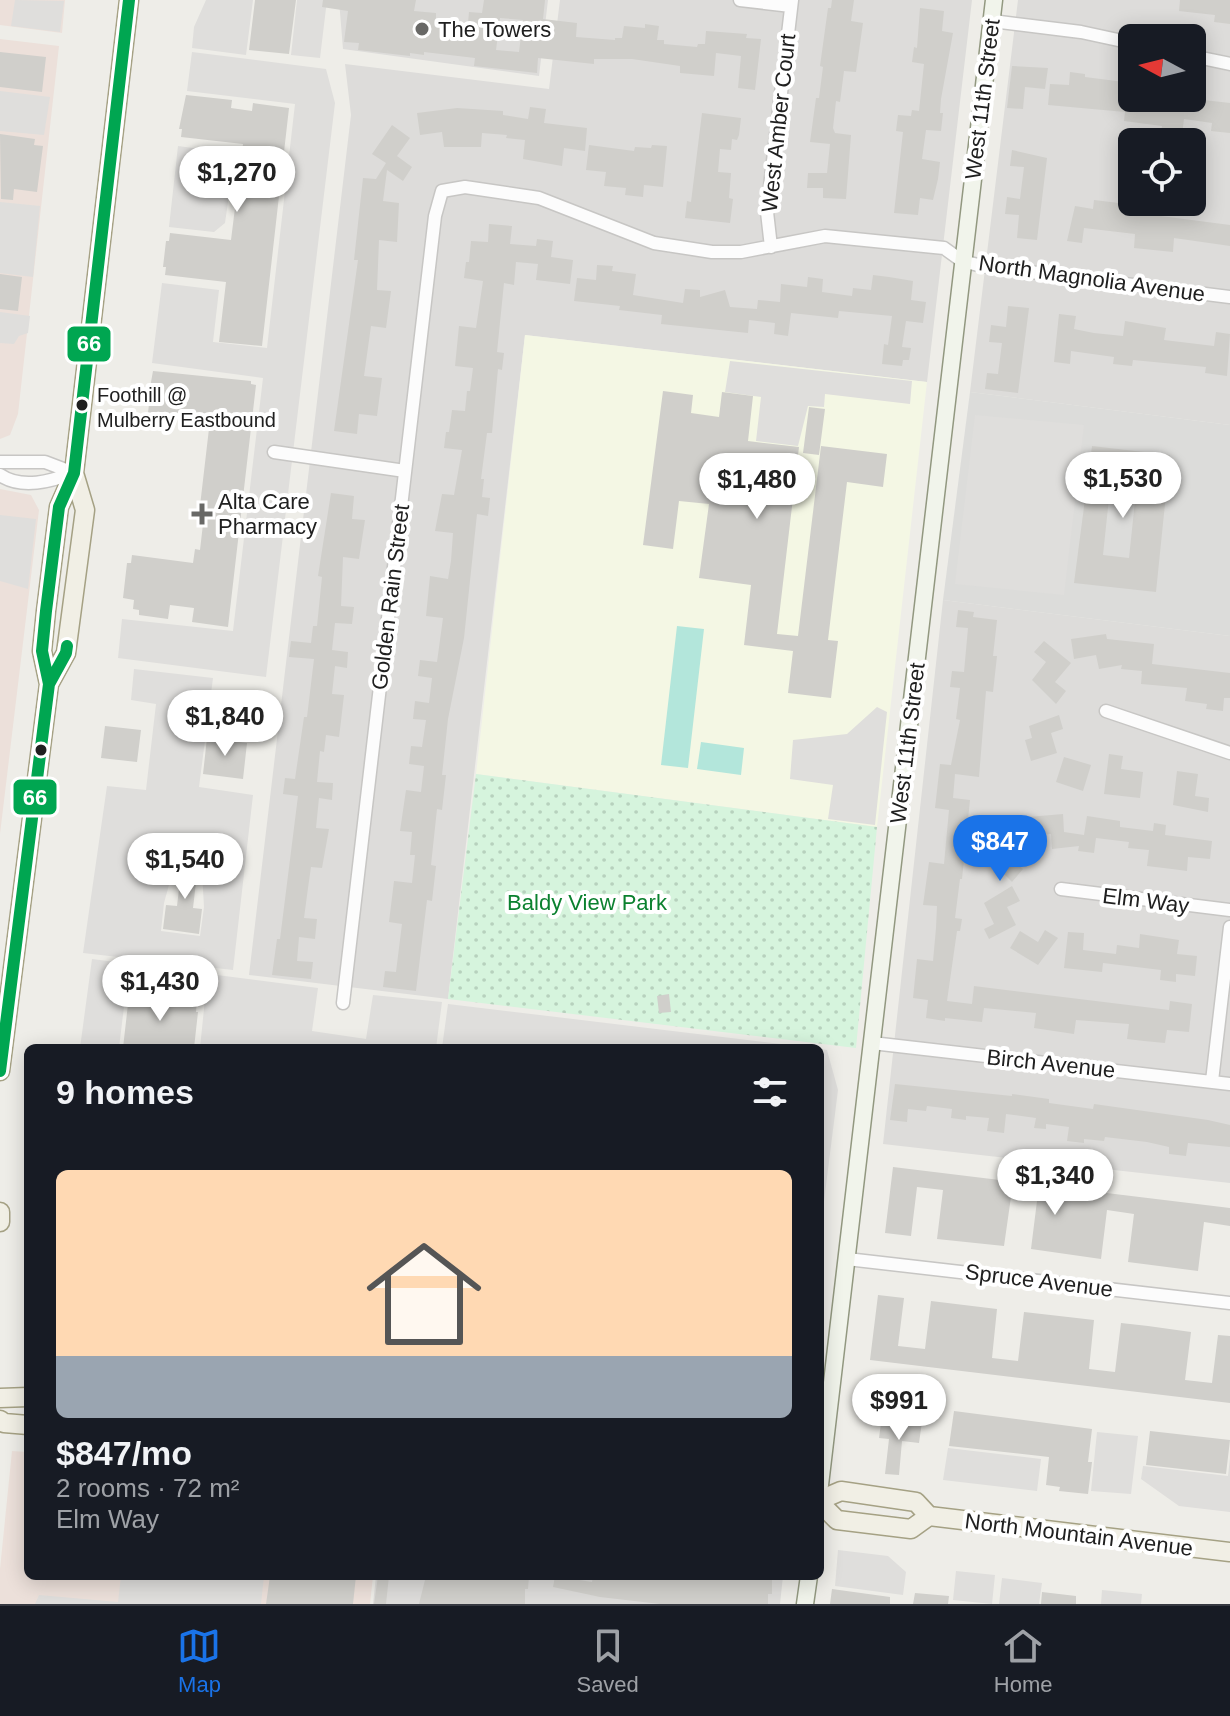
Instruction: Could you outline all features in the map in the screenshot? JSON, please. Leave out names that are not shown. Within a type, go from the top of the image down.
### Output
[{"type":"main road","points":[[0,1071],[49,684],[42,651],[46,611],[59,507],[74,473],[129,0]]},
{"type":"main road","points":[[49,684],[66,653],[85,510],[74,473]]},
{"type":"main road","points":[[0,1212],[0,1222]]},
{"type":"main road","points":[[0,1398],[24,1397]]},
{"type":"main road","points":[[0,1420],[24,1425]]},
{"type":"main road","name":"North Mountain Avenue","points":[[824,1500],[841,1491],[916,1502],[929,1516],[1230,1552]]},
{"type":"main road","name":"North Mountain Avenue","points":[[824,1506],[837,1520],[911,1529],[929,1516]]},
{"type":"street","points":[[740,0],[791,3]]},
{"type":"street","name":"West 11th Street","points":[[824,1452],[994,0]]},
{"type":"street","name":"West Amber Court","points":[[771,247],[767,212],[791,3]]},
{"type":"street","points":[[992,21],[1118,40]]},
{"type":"street","points":[[1206,59],[1230,64]]},
{"type":"street","name":"North Magnolia Avenue","points":[[442,191],[465,187],[539,198],[654,243],[712,252],[741,252],[825,236],[864,238],[944,248],[962,261],[982,266],[1230,297]]},
{"type":"street","name":"Golden Rain Street","points":[[343,1003],[435,216],[442,191]]},
{"type":"street","points":[[274,452],[405,471]]},
{"type":"street","points":[[0,462],[45,462],[74,473]]},
{"type":"street","points":[[0,475],[6,479],[42,483],[74,473]]},
{"type":"street","points":[[1106,711],[1230,753]]},
{"type":"street","name":"Elm Way","points":[[1061,889],[1230,910]]},
{"type":"street","points":[[1212,1081],[1230,927]]},
{"type":"street","name":"Birch Avenue","points":[[872,1043],[1230,1084]]},
{"type":"street","name":"Spruce Avenue","points":[[847,1259],[1230,1303]]},
{"type":"street","points":[[805,1604],[808,1580]]},
{"type":"shaded area","points":[[0,0],[65,0],[62,33],[0,25]]},
{"type":"shaded area","points":[[15,0],[64,1],[60,32],[11,26]]},
{"type":"shaded area","points":[[206,0],[253,0],[246,55],[192,48],[194,27]]},
{"type":"shaded area","points":[[297,0],[327,0],[320,58],[291,55]]},
{"type":"shaded area","points":[[339,0],[548,0],[539,76],[343,49]]},
{"type":"shaded area","points":[[560,0],[972,0],[927,382],[525,335],[448,999],[249,975],[351,115],[345,64],[549,89]]},
{"type":"shaded area","points":[[1018,0],[1230,0],[1230,425],[970,392]]},
{"type":"shaded area","points":[[0,39],[59,46],[18,414],[10,435],[0,439]]},
{"type":"shaded area","points":[[192,52],[326,69],[335,103],[266,677],[118,658],[122,619],[233,631],[263,378],[152,363],[162,283],[219,290],[213,342],[267,348],[295,104],[187,91]]},
{"type":"shaded area","points":[[0,91],[50,97],[44,135],[0,131]]},
{"type":"shaded area","points":[[178,146],[223,152],[234,160],[225,223],[214,232],[169,227]]},
{"type":"shaded area","points":[[0,202],[40,206],[33,277],[0,273]]},
{"type":"shaded area","points":[[0,312],[30,316],[28,333],[19,336],[14,344],[0,343]]},
{"type":"shaded area","points":[[525,335],[927,382],[877,827],[476,774]]},
{"type":"shaded area","points":[[730,361],[912,381],[910,404],[825,394],[824,407],[808,406],[798,446],[756,441],[761,397],[725,392]]},
{"type":"shaded area","points":[[970,392],[1230,425],[1230,636],[943,600]]},
{"type":"shaded area","points":[[975,415],[1084,425],[1064,595],[955,584]]},
{"type":"shaded area","points":[[0,489],[31,495],[39,510],[0,834]]},
{"type":"shaded area","points":[[0,515],[36,519],[28,589],[0,581]]},
{"type":"shaded area","points":[[943,600],[1230,636],[1230,1183],[883,1144]]},
{"type":"shaded area","points":[[677,626],[704,629],[688,768],[661,765]]},
{"type":"shaded area","points":[[134,669],[213,678],[199,787],[253,795],[233,970],[83,953],[107,786],[146,790],[156,704],[131,700]],"holes":[[[178,852],[201,855],[204,907],[200,936],[161,931],[164,903]]]},
{"type":"shaded area","points":[[877,707],[887,712],[875,825],[828,819],[833,785],[790,779],[793,740],[847,734]]},
{"type":"shaded area","points":[[701,742],[744,748],[741,775],[697,769]]},
{"type":"shaded area","points":[[92,959],[318,988],[312,1031],[366,1039],[373,995],[442,1002],[437,1044],[200,1044],[205,999],[126,990],[119,1044],[81,1044]]},
{"type":"shaded area","points":[[448,1004],[782,1044],[443,1044]]},
{"type":"shaded area","points":[[824,1050],[827,1050],[838,1090],[824,1201]]},
{"type":"shaded area","points":[[1097,1432],[1138,1436],[1131,1494],[1091,1491]]},
{"type":"shaded area","points":[[948,1448],[1041,1459],[1037,1491],[943,1480]]},
{"type":"shaded area","points":[[12,1451],[24,1452],[24,1580],[373,1580],[370,1604],[0,1604],[0,1569]]},
{"type":"shaded area","points":[[1230,1458],[1230,1512],[1179,1506],[1141,1479],[1143,1466],[1228,1476]]},
{"type":"shaded area","points":[[838,1550],[888,1556],[906,1572],[903,1595],[835,1586]]},
{"type":"shaded area","points":[[956,1571],[995,1575],[992,1604],[953,1600]]},
{"type":"shaded area","points":[[1002,1578],[1042,1583],[1039,1604],[999,1604]]},
{"type":"shaded area","points":[[121,1580],[264,1580],[261,1604],[35,1604],[39,1595],[118,1602]]},
{"type":"shaded area","points":[[376,1580],[783,1580],[780,1604],[373,1604]]},
{"type":"shaded area","points":[[1102,1590],[1142,1594],[1141,1604],[1101,1604]]},
{"type":"green space","name":"Baldy View Park","points":[[476,774],[877,827],[856,1048],[448,999]]},
{"type":"building","points":[[255,0],[296,0],[289,54],[249,50]]},
{"type":"building","points":[[323,0],[416,0],[414,11],[436,13],[436,19],[468,23],[469,12],[482,13],[484,0],[545,0],[543,19],[577,23],[576,37],[615,40],[622,38],[624,26],[645,28],[645,24],[659,26],[657,40],[664,40],[664,44],[697,47],[698,44],[705,44],[706,31],[747,34],[746,38],[761,39],[755,90],[738,88],[741,56],[716,53],[714,76],[680,73],[680,66],[632,59],[594,59],[594,64],[538,58],[537,73],[474,66],[475,58],[424,52],[424,55],[410,53],[410,56],[358,50],[359,43],[344,42],[348,11],[322,7]],"holes":[[[500,18],[523,20],[519,52],[496,50]]]},
{"type":"building","points":[[832,0],[854,0],[851,21],[863,23],[856,72],[844,71],[833,128],[835,133],[851,135],[846,199],[823,198],[823,188],[807,188],[808,173],[827,173],[830,144],[810,142],[816,98],[819,98],[828,8],[831,8]]},
{"type":"building","points":[[1180,0],[1230,0],[1230,24],[1214,22],[1215,15],[1179,11]]},
{"type":"building","points":[[920,8],[944,11],[942,31],[953,33],[941,99],[941,131],[926,130],[922,159],[940,162],[938,179],[933,200],[920,198],[918,215],[894,213],[903,132],[896,131],[898,115],[911,116],[912,110],[919,111],[924,64],[912,62],[914,47],[917,48]]},
{"type":"building","points":[[0,52],[46,57],[42,92],[0,87]]},
{"type":"building","points":[[1012,66],[1048,68],[1045,89],[1025,87],[1023,109],[1007,108]]},
{"type":"building","points":[[1070,72],[1118,81],[1118,111],[1048,105],[1050,84],[1069,85]]},
{"type":"building","points":[[186,95],[232,100],[231,108],[252,111],[253,103],[289,108],[262,346],[219,342],[226,282],[165,275],[166,241],[169,241],[170,233],[231,240],[243,144],[181,137],[182,129],[179,129]]},
{"type":"building","points":[[1206,100],[1230,103],[1230,133],[1211,131],[1212,123],[1184,119],[1183,128],[1162,128],[1124,121],[1125,112],[1206,112]]},
{"type":"building","points":[[530,107],[546,109],[544,123],[587,128],[585,151],[564,148],[562,166],[523,159],[525,140],[506,138],[507,135],[482,133],[481,147],[444,147],[442,132],[420,135],[417,113],[457,108],[503,111],[503,115],[528,119]]},
{"type":"building","points":[[702,113],[741,118],[739,135],[737,140],[732,139],[731,150],[720,149],[718,172],[731,173],[729,198],[733,199],[730,223],[685,218],[687,201],[691,202]]},
{"type":"building","points":[[392,125],[410,138],[397,156],[412,167],[403,181],[387,170],[383,201],[399,203],[397,242],[379,240],[377,290],[391,291],[386,328],[371,326],[364,376],[382,378],[377,416],[359,414],[357,434],[334,431],[358,260],[354,260],[363,178],[376,179],[386,163],[372,154]]},
{"type":"building","points":[[0,134],[35,139],[34,145],[43,146],[37,192],[14,189],[13,200],[1,199]]},
{"type":"building","points":[[589,145],[634,151],[635,147],[667,146],[663,187],[644,185],[643,197],[625,195],[626,188],[604,186],[606,172],[586,170]]},
{"type":"building","points":[[1012,150],[1047,158],[1037,240],[1017,238],[1019,215],[1005,214],[1007,197],[1020,199],[1024,167],[1010,166]]},
{"type":"building","points":[[1094,200],[1118,203],[1118,216],[1161,216],[1230,225],[1230,246],[1174,238],[1173,252],[1134,248],[1135,234],[1084,228],[1082,243],[1067,241],[1075,206],[1093,209]]},
{"type":"building","points":[[489,224],[512,226],[510,244],[536,246],[537,239],[553,241],[551,257],[573,260],[570,284],[536,280],[538,264],[516,262],[514,285],[504,283],[497,352],[504,353],[502,370],[498,369],[492,433],[487,433],[481,479],[484,479],[482,497],[490,498],[488,516],[477,514],[464,638],[448,719],[442,810],[437,809],[431,865],[436,866],[432,901],[427,900],[416,991],[383,987],[385,971],[396,972],[402,924],[389,922],[394,881],[412,883],[415,855],[410,855],[412,832],[400,831],[406,790],[421,792],[424,766],[409,764],[411,746],[422,747],[426,720],[413,719],[415,701],[429,703],[432,678],[418,676],[420,660],[437,662],[443,618],[426,616],[430,576],[448,579],[451,561],[453,533],[435,531],[442,494],[454,495],[462,450],[444,448],[452,410],[465,411],[473,368],[455,366],[459,326],[476,328],[483,281],[464,278],[466,262],[469,262],[471,241],[488,242]]},
{"type":"building","points":[[597,265],[613,266],[612,271],[636,274],[633,295],[683,303],[685,289],[700,290],[700,297],[725,290],[730,307],[757,309],[758,300],[780,302],[781,284],[807,287],[808,277],[823,279],[822,292],[852,296],[853,288],[871,290],[873,275],[913,281],[911,300],[926,302],[923,323],[906,321],[902,347],[911,348],[909,360],[903,360],[902,366],[882,364],[892,316],[839,311],[838,318],[791,313],[788,336],[774,334],[775,323],[749,320],[748,333],[661,324],[662,315],[574,301],[577,278],[596,280]]},
{"type":"building","points":[[0,274],[22,277],[18,311],[0,309]]},
{"type":"building","points":[[1008,306],[1029,308],[1018,393],[985,389],[987,373],[998,374],[1002,343],[989,342],[991,325],[1006,327]]},
{"type":"building","points":[[1059,314],[1076,316],[1074,329],[1094,333],[1123,336],[1125,321],[1166,328],[1164,340],[1214,346],[1216,332],[1230,334],[1227,376],[1205,373],[1206,367],[1133,360],[1132,366],[1113,364],[1114,357],[1071,351],[1070,364],[1054,362]]},
{"type":"building","points":[[153,371],[251,381],[256,385],[228,627],[192,622],[194,608],[170,605],[168,619],[139,615],[139,610],[133,609],[134,600],[123,598],[127,563],[131,563],[132,555],[193,563],[195,549],[200,550],[203,524],[198,523],[210,420],[148,413]]},
{"type":"building","points":[[663,391],[693,395],[691,413],[719,417],[722,392],[753,396],[748,441],[799,447],[777,634],[798,636],[821,446],[887,454],[883,487],[847,482],[828,640],[838,641],[831,698],[788,693],[793,651],[744,645],[751,585],[699,578],[709,504],[679,501],[673,549],[643,545]]},
{"type":"building","points":[[809,407],[825,409],[819,455],[803,453]]},
{"type":"building","points":[[1092,446],[1170,455],[1156,592],[1074,583]],"holes":[[[1109,498],[1135,501],[1129,558],[1103,555]]]},
{"type":"building","points":[[331,493],[354,496],[352,519],[365,520],[359,559],[343,557],[341,606],[354,607],[352,624],[335,623],[332,650],[348,652],[347,668],[335,666],[332,694],[344,695],[339,737],[326,735],[324,752],[320,751],[317,782],[333,783],[332,800],[319,798],[316,828],[329,829],[322,868],[311,867],[304,918],[317,919],[315,939],[299,937],[297,961],[313,962],[311,979],[272,975],[277,939],[280,939],[298,796],[283,794],[285,778],[295,779],[314,659],[289,657],[291,641],[311,643],[313,626],[317,626],[322,577],[318,576]]},
{"type":"building","points":[[958,610],[974,612],[973,617],[997,620],[993,656],[997,656],[993,692],[986,691],[979,777],[955,774],[953,798],[970,800],[955,918],[962,919],[960,931],[957,931],[947,1001],[972,1004],[974,986],[1169,1010],[1170,1001],[1192,1004],[1189,1032],[1167,1030],[1165,1043],[1144,1041],[1127,1039],[1129,1024],[1076,1020],[1074,1034],[1034,1028],[1036,1013],[984,1008],[982,1022],[945,1018],[945,1021],[926,1018],[928,1000],[913,998],[917,959],[933,961],[937,906],[923,905],[929,862],[944,864],[949,810],[935,808],[940,764],[951,765],[960,720],[956,719],[960,688],[950,687],[952,671],[964,672],[968,628],[956,627]]},
{"type":"building","points":[[1106,634],[1107,639],[1154,644],[1152,664],[1230,673],[1230,698],[1224,698],[1223,711],[1206,709],[1207,704],[1185,701],[1187,688],[1141,684],[1142,671],[1121,669],[1122,665],[1099,669],[1096,655],[1074,659],[1071,639]]},
{"type":"building","points":[[1044,641],[1071,663],[1055,682],[1066,691],[1056,704],[1032,680],[1046,662],[1034,652]]},
{"type":"building","points":[[1059,715],[1063,729],[1051,733],[1057,753],[1031,761],[1025,740],[1032,738],[1029,726]]},
{"type":"building","points":[[105,726],[141,730],[137,762],[101,758]]},
{"type":"building","points":[[207,738],[247,743],[243,779],[203,774]]},
{"type":"building","points":[[1109,754],[1123,756],[1121,769],[1143,772],[1140,798],[1104,794]]},
{"type":"building","points":[[1064,757],[1091,765],[1083,791],[1056,782]]},
{"type":"building","points":[[1177,771],[1198,774],[1195,796],[1209,798],[1208,812],[1173,805]]},
{"type":"building","points":[[1063,814],[1064,832],[1084,835],[1087,816],[1120,821],[1120,827],[1153,831],[1154,823],[1166,825],[1165,835],[1212,841],[1210,859],[1188,857],[1187,871],[1147,866],[1149,850],[1128,848],[1129,842],[1096,838],[1094,853],[1078,851],[1079,846],[1052,849],[1051,834],[1030,836],[1028,817]]},
{"type":"building","points":[[1012,832],[1026,844],[1013,861],[1023,869],[1012,882],[989,859]]},
{"type":"building","points":[[183,855],[199,857],[193,908],[202,909],[199,934],[163,929],[166,905],[177,906]]},
{"type":"building","points":[[1012,886],[1020,901],[1007,907],[1016,925],[989,939],[984,929],[994,924],[984,903]]},
{"type":"building","points":[[1045,930],[1058,938],[1038,965],[1010,948],[1020,931],[1038,942]]},
{"type":"building","points":[[1068,932],[1084,933],[1083,950],[1116,954],[1117,945],[1139,948],[1140,934],[1179,940],[1177,954],[1197,956],[1195,976],[1176,974],[1176,982],[1160,980],[1161,970],[1103,963],[1102,972],[1064,968]]},
{"type":"building","points":[[132,993],[197,1001],[194,1044],[123,1044],[128,1004],[131,1004]]},
{"type":"building","points":[[669,994],[671,1012],[659,1013],[657,996]]},
{"type":"building","points":[[895,1084],[1012,1094],[1093,1109],[1094,1104],[1208,1120],[1230,1125],[1230,1147],[1188,1143],[1186,1156],[1169,1154],[1169,1147],[1147,1142],[1105,1137],[1104,1141],[1067,1141],[1069,1127],[1046,1124],[1046,1129],[1034,1128],[1036,1118],[1006,1114],[1004,1133],[987,1131],[989,1118],[951,1118],[952,1109],[927,1106],[926,1111],[908,1109],[907,1122],[890,1120]]},
{"type":"building","points":[[893,1167],[1230,1208],[1230,1226],[1204,1222],[1198,1271],[1128,1262],[1134,1214],[1107,1210],[1101,1259],[1031,1249],[1037,1201],[1011,1197],[1004,1246],[937,1239],[943,1190],[917,1187],[911,1236],[885,1233]]},
{"type":"building","points":[[878,1295],[904,1298],[898,1346],[925,1349],[931,1301],[997,1309],[992,1358],[1018,1361],[1024,1312],[1094,1320],[1089,1369],[1115,1372],[1121,1323],[1148,1326],[1191,1332],[1185,1380],[1212,1383],[1218,1335],[1230,1336],[1230,1403],[870,1360]]},
{"type":"building","points":[[954,1411],[1092,1429],[1088,1494],[1059,1491],[1060,1487],[1046,1485],[1049,1457],[949,1446]]},
{"type":"building","points":[[901,1420],[922,1422],[919,1443],[902,1441],[899,1475],[885,1474],[889,1439],[879,1438],[881,1423],[900,1425]]},
{"type":"building","points":[[1150,1431],[1230,1440],[1226,1474],[1146,1465]]},
{"type":"building","points":[[269,1580],[356,1580],[353,1604],[266,1604]]},
{"type":"building","points":[[377,1580],[389,1580],[386,1604],[374,1604]]},
{"type":"building","points":[[425,1580],[529,1580],[525,1604],[419,1604]]},
{"type":"building","points":[[554,1580],[772,1580],[772,1594],[768,1594],[768,1604],[660,1604],[600,1597],[553,1587]]},
{"type":"building","points":[[832,1589],[890,1597],[890,1604],[830,1604]]},
{"type":"building","points":[[1042,1592],[1076,1596],[1076,1604],[1041,1604]]},
{"type":"building","points":[[915,1593],[949,1596],[948,1604],[913,1604]]},
{"type":"transit line","name":"66","points":[[49,684],[42,651],[46,611],[59,507],[74,473],[129,0]]},
{"type":"transit line","name":"66","points":[[0,1071],[49,684],[67,646]]},
{"type":"place","name":"The Towers","points":[[422,29]]},
{"type":"place","name":"Foothill @ Mulberry Eastbound","points":[[82,405]]},
{"type":"place","name":"Alta Care Pharmacy","points":[[202,514]]}]
